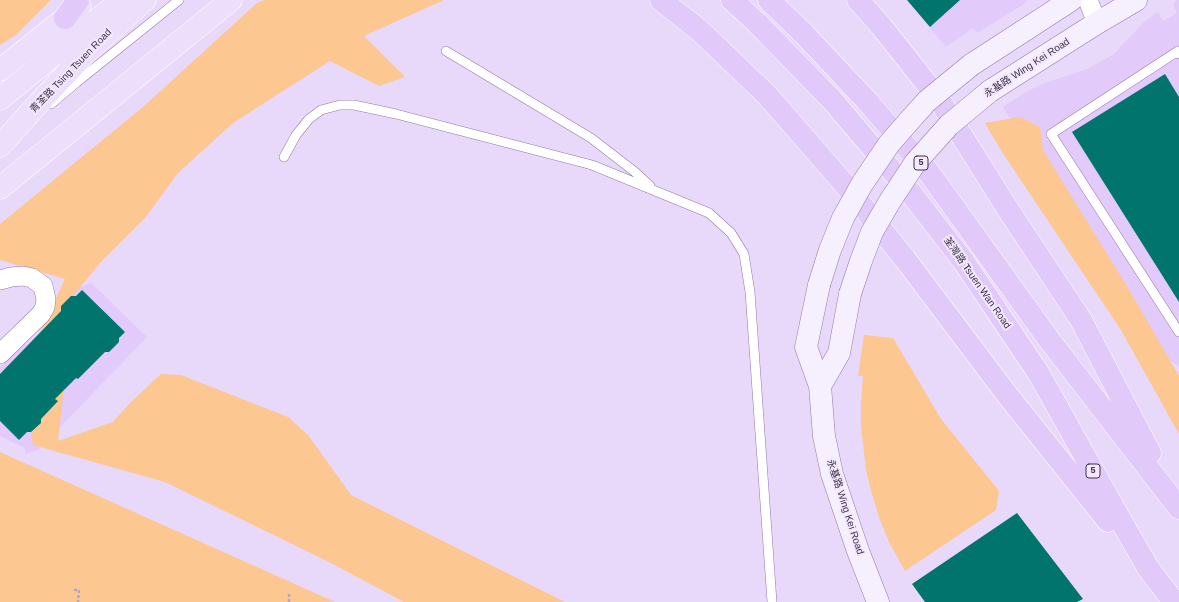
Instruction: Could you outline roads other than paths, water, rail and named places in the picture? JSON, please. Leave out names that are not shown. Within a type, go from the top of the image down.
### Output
[{"type":"highway","points":[[66,18],[78,0]]},
{"type":"highway","points":[[660,0],[699,30],[767,95],[847,187],[905,259],[1005,392],[1148,568]]},
{"type":"highway","name":"荃灣路 Tsuen Wan Road","points":[[732,0],[756,22],[832,100],[910,192],[964,262],[1039,374],[1148,568],[1174,602]]},
{"type":"highway","name":"5","points":[[769,0],[804,34],[867,101],[930,174],[1050,341],[1175,503]]},
{"type":"highway","points":[[858,0],[938,98],[1009,211],[1081,320],[1175,503]]},
{"type":"main road","points":[[0,70],[87,0]]},
{"type":"main road","name":"青荃路 Tsing Tsuen Road","points":[[0,99],[122,0]]},
{"type":"main road","name":"青荃路 Tsing Tsuen Road","points":[[0,147],[86,52],[145,0]]},
{"type":"main road","points":[[0,188],[231,0]]},
{"type":"street","name":"永基路 Wing Kei Road","points":[[878,602],[858,551],[832,474],[824,436],[820,386],[806,347],[819,285],[830,250],[843,218],[862,184],[889,144],[927,101],[971,65],[1072,0]]},
{"type":"street","points":[[1088,0],[1097,23]]},
{"type":"street","name":"永基路 Wing Kei Road","points":[[820,386],[839,353],[850,294],[872,232],[915,163],[949,125],[990,91],[1136,0]]},
{"type":"street","points":[[0,280],[23,276],[32,278],[43,286],[46,299],[45,307],[35,325],[0,354]]},
{"type":"lane","points":[[0,147],[77,82],[179,0]]},
{"type":"lane","points":[[446,51],[591,138],[635,172],[654,190]]},
{"type":"lane","points":[[1179,54],[1178,51],[1051,134],[1179,332]]},
{"type":"lane","points":[[284,157],[296,135],[310,119],[321,110],[340,105],[354,105],[396,114],[592,165],[709,213],[731,233],[744,254],[750,292],[772,602]]}]
